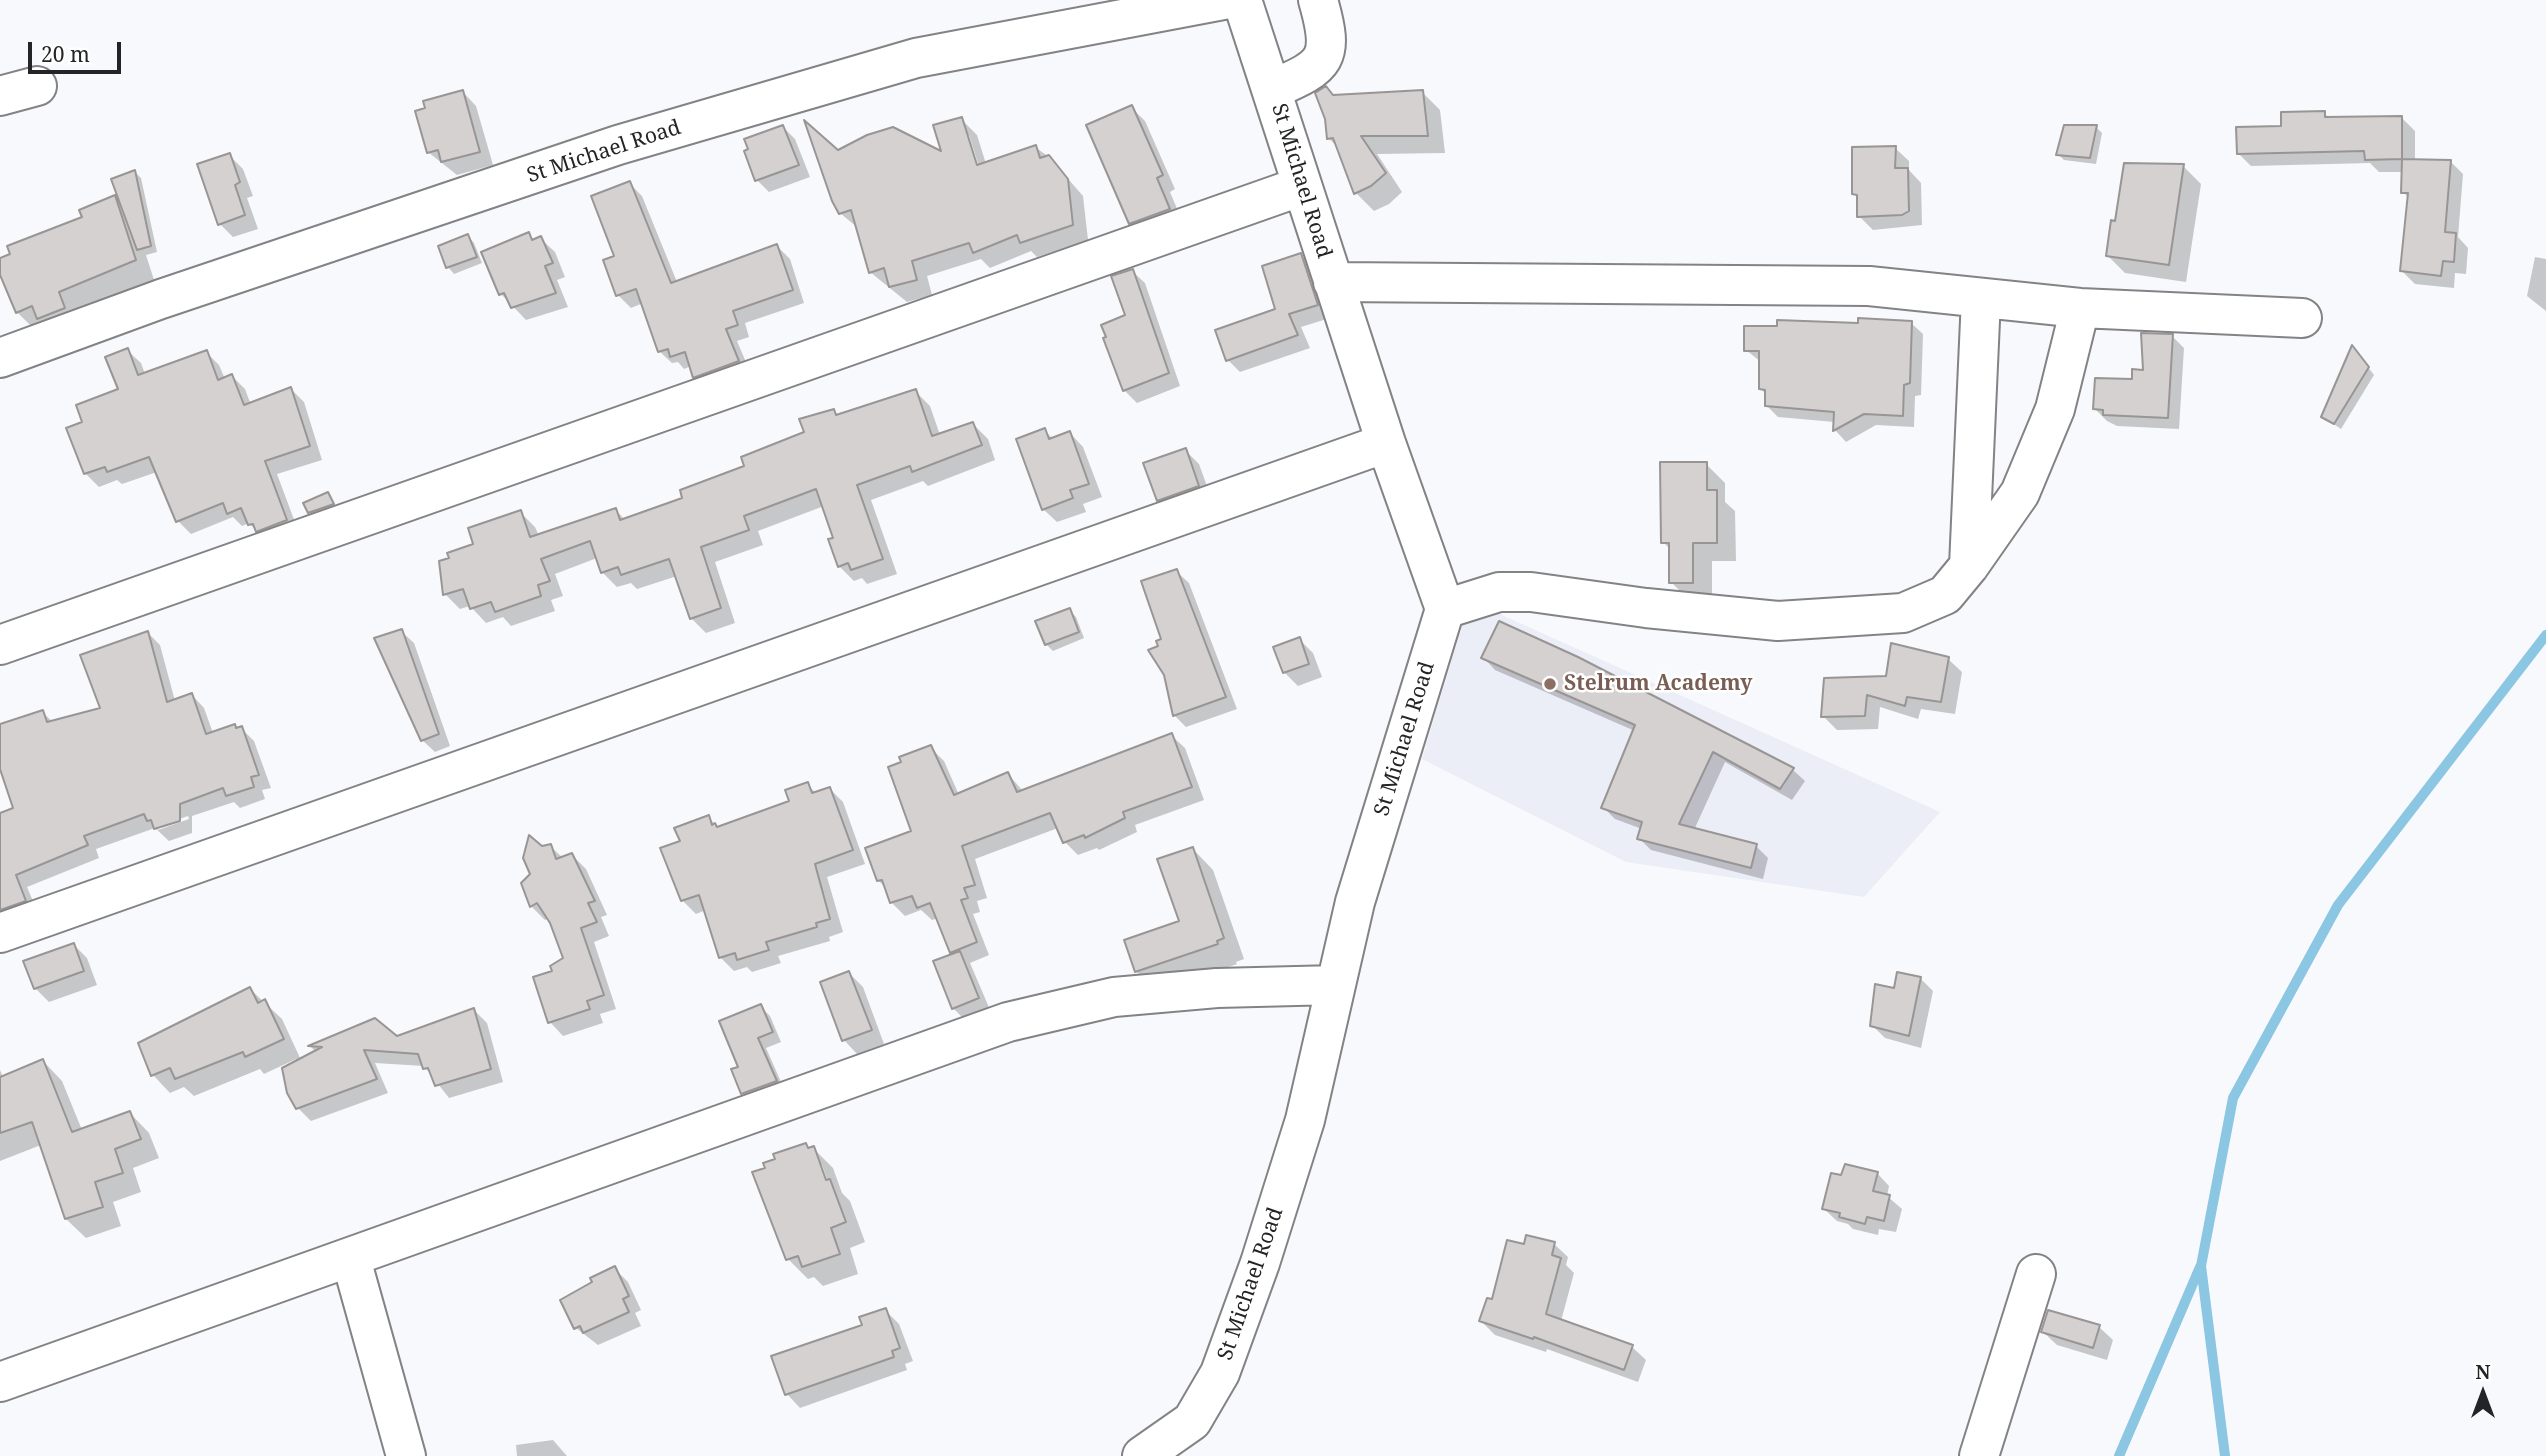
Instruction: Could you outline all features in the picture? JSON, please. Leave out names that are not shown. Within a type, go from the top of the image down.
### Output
[{"type":"street","name":"St Michael Road","points":[[0,358],[160,299],[618,145],[890,65],[1223,0]]},
{"type":"street","name":"St Michael Road","points":[[1142,1456],[1192,1421],[1220,1373],[1260,1263],[1305,1120],[1354,902],[1445,609],[1386,443],[1242,0]]},
{"type":"street","points":[[1273,89],[1311,73],[1323,56],[1329,35],[1318,0]]},
{"type":"street","points":[[0,96],[37,86]]},
{"type":"street","points":[[0,645],[1302,186]]},
{"type":"street","points":[[1333,282],[1869,286],[2080,308],[2302,318]]},
{"type":"street","points":[[1969,566],[1981,298]]},
{"type":"street","points":[[1445,609],[1499,592],[1531,592],[1646,608],[1778,621],[1903,613],[1944,595],[1969,566],[2020,493],[2055,410],[2080,308]]},
{"type":"street","points":[[0,933],[1386,443]]},
{"type":"street","points":[[0,1382],[351,1259],[1009,1022],[1114,997],[1217,988],[1336,985]]},
{"type":"street","points":[[351,1259],[406,1456]]},
{"type":"street","points":[[1979,1456],[2036,1273]]},
{"type":"shaded area","name":"Stelrum Academy","points":[[1484,607],[1940,812],[1864,897],[1626,862],[1422,759],[1467,609]]},
{"type":"building","points":[[1326,86],[1333,95],[1423,90],[1428,136],[1361,136],[1386,173],[1371,186],[1354,194],[1333,138],[1327,139],[1325,119],[1315,93]]},
{"type":"building","points":[[463,90],[480,152],[441,162],[438,150],[427,153],[415,111],[425,108],[423,101]]},
{"type":"building","points":[[1132,105],[1163,175],[1157,178],[1170,209],[1129,224],[1086,125]]},
{"type":"building","points":[[2325,111],[2325,117],[2402,116],[2402,159],[2365,160],[2364,151],[2237,154],[2236,127],[2281,126],[2281,112]]},
{"type":"building","points":[[962,117],[977,165],[1036,145],[1040,158],[1049,155],[1068,179],[1073,225],[1020,243],[1017,235],[973,253],[969,243],[912,261],[917,280],[889,287],[884,268],[869,273],[851,210],[839,214],[832,201],[804,120],[838,150],[867,135],[893,127],[941,151],[933,125]]},
{"type":"building","points":[[783,125],[799,165],[755,181],[744,151],[748,149],[744,139]]},
{"type":"building","points":[[2064,125],[2097,125],[2090,158],[2056,155]]},
{"type":"building","points":[[1896,146],[1895,168],[1908,168],[1909,211],[1902,215],[1857,217],[1857,195],[1852,194],[1852,147]]},
{"type":"building","points":[[230,153],[240,182],[235,185],[245,215],[218,225],[197,164]]},
{"type":"building","points":[[2402,159],[2451,160],[2445,232],[2456,233],[2454,262],[2443,261],[2441,276],[2400,271],[2408,193],[2401,193]]},
{"type":"building","points":[[2124,163],[2184,164],[2169,265],[2106,256],[2111,220],[2115,221]]},
{"type":"building","points":[[135,170],[151,246],[137,250],[111,179]]},
{"type":"building","points":[[630,181],[671,283],[777,244],[793,290],[733,311],[738,325],[726,329],[739,361],[693,378],[685,352],[670,357],[668,349],[658,352],[636,289],[616,296],[603,260],[614,256],[591,196]]},
{"type":"building","points":[[115,195],[136,260],[59,292],[65,308],[37,319],[32,306],[16,313],[0,275],[0,258],[10,254],[7,246],[82,217],[79,210]]},
{"type":"building","points":[[529,232],[532,240],[541,236],[553,263],[545,266],[556,293],[511,308],[504,293],[499,295],[481,252]]},
{"type":"building","points":[[468,234],[477,257],[446,268],[438,246]]},
{"type":"building","points":[[1301,253],[1318,305],[1289,314],[1298,335],[1226,361],[1215,330],[1275,309],[1262,266]]},
{"type":"building","points":[[1133,269],[1169,373],[1123,391],[1103,338],[1106,337],[1101,325],[1125,315],[1111,276]]},
{"type":"building","points":[[1858,318],[1912,321],[1910,383],[1904,385],[1903,416],[1864,414],[1833,431],[1834,412],[1765,406],[1765,390],[1759,389],[1759,351],[1744,351],[1744,326],[1777,326],[1777,320],[1858,323]]},
{"type":"building","points":[[2141,333],[2173,334],[2168,418],[2103,415],[2103,410],[2093,409],[2095,378],[2132,379],[2132,369],[2143,370]]},
{"type":"building","points":[[2352,345],[2369,367],[2334,424],[2321,417]]},
{"type":"building","points":[[128,348],[138,375],[207,350],[218,380],[232,374],[244,405],[291,387],[310,446],[265,461],[287,520],[256,532],[253,524],[248,525],[241,508],[227,514],[223,503],[176,522],[149,457],[107,472],[105,467],[84,474],[66,428],[82,422],[76,405],[118,389],[105,357]]},
{"type":"building","points":[[916,389],[932,436],[973,422],[982,445],[912,472],[910,466],[857,485],[883,559],[851,570],[848,563],[838,567],[828,539],[833,538],[816,489],[744,516],[749,530],[701,547],[721,608],[690,619],[669,559],[621,575],[618,567],[601,573],[590,541],[541,559],[550,581],[538,585],[541,596],[495,612],[491,602],[470,609],[463,589],[443,595],[439,561],[449,558],[447,553],[473,544],[468,528],[521,510],[530,537],[616,508],[620,520],[682,498],[680,490],[744,466],[741,457],[804,432],[799,419],[834,409],[836,415]]},
{"type":"building","points":[[1045,428],[1049,439],[1070,431],[1089,484],[1070,490],[1073,498],[1042,510],[1016,439]]},
{"type":"building","points":[[1186,448],[1199,486],[1157,501],[1143,463]]},
{"type":"building","points":[[1660,462],[1707,462],[1707,490],[1717,490],[1717,543],[1693,543],[1693,583],[1669,583],[1669,543],[1661,543]]},
{"type":"building","points":[[328,492],[334,504],[308,513],[303,503]]},
{"type":"building","points":[[1177,569],[1226,697],[1173,716],[1164,675],[1148,650],[1158,646],[1156,641],[1161,639],[1141,581]]},
{"type":"building","points":[[1070,608],[1079,632],[1045,645],[1035,621]]},
{"type":"building","points":[[1499,621],[1578,657],[1794,768],[1780,789],[1713,752],[1679,824],[1757,844],[1751,868],[1637,839],[1642,822],[1601,808],[1635,725],[1481,658]]},
{"type":"building","points":[[402,629],[439,734],[421,741],[374,638]]},
{"type":"building","points":[[148,631],[167,702],[192,693],[206,734],[235,724],[236,728],[242,726],[259,775],[251,777],[254,787],[226,796],[223,788],[180,804],[180,821],[154,829],[151,820],[147,821],[144,814],[84,836],[88,845],[16,875],[26,901],[0,910],[0,813],[13,808],[0,769],[0,724],[43,710],[47,722],[100,708],[80,655]]},
{"type":"building","points":[[1300,637],[1309,664],[1283,673],[1273,647]]},
{"type":"building","points":[[1891,643],[1949,657],[1941,702],[1907,697],[1905,706],[1867,695],[1865,716],[1821,717],[1824,678],[1886,676]]},
{"type":"building","points":[[1172,733],[1192,787],[1123,812],[1125,818],[1085,838],[1084,835],[1063,843],[1050,813],[962,846],[975,885],[964,888],[968,898],[961,900],[977,942],[950,953],[930,903],[917,908],[912,896],[890,903],[882,880],[877,881],[865,848],[911,831],[888,767],[901,762],[899,757],[931,745],[954,795],[1008,772],[1017,792]]},
{"type":"building","points":[[808,782],[812,793],[830,787],[853,850],[815,864],[830,919],[816,923],[817,927],[766,942],[769,950],[737,960],[735,953],[719,958],[699,895],[681,901],[660,848],[680,841],[674,828],[709,815],[712,825],[715,823],[717,827],[789,801],[785,790]]},
{"type":"building","points":[[529,835],[542,846],[551,844],[556,859],[572,853],[595,901],[588,903],[597,922],[581,928],[604,995],[587,1001],[590,1009],[548,1023],[533,977],[552,971],[550,966],[563,958],[550,923],[537,903],[530,907],[521,883],[530,874],[523,858]]},
{"type":"building","points":[[1193,847],[1224,938],[1217,941],[1218,944],[1135,972],[1124,940],[1179,921],[1157,859]]},
{"type":"building","points":[[74,943],[84,971],[34,989],[23,961]]},
{"type":"building","points":[[960,951],[979,998],[952,1009],[933,961]]},
{"type":"building","points":[[849,971],[872,1030],[842,1041],[820,982]]},
{"type":"building","points":[[1897,972],[1921,977],[1909,1036],[1870,1026],[1875,984],[1894,988]]},
{"type":"building","points":[[250,987],[258,1003],[265,999],[284,1039],[245,1057],[243,1052],[175,1079],[170,1068],[151,1076],[138,1043]]},
{"type":"building","points":[[761,1004],[773,1032],[758,1038],[777,1081],[741,1094],[731,1069],[738,1067],[719,1021]]},
{"type":"building","points":[[474,1008],[491,1069],[435,1086],[428,1068],[423,1069],[418,1054],[364,1050],[377,1079],[296,1109],[287,1093],[282,1068],[322,1047],[308,1046],[375,1018],[397,1036]]},
{"type":"building","points":[[43,1059],[72,1132],[130,1111],[141,1139],[115,1149],[123,1173],[95,1182],[103,1207],[65,1219],[32,1122],[0,1133],[0,1077]]},
{"type":"building","points":[[806,1143],[808,1148],[814,1146],[826,1180],[830,1179],[846,1222],[831,1228],[840,1254],[802,1267],[798,1256],[786,1260],[752,1172],[765,1168],[763,1163],[775,1159],[773,1154]]},
{"type":"building","points":[[1845,1164],[1878,1172],[1873,1191],[1890,1195],[1884,1221],[1867,1217],[1865,1224],[1839,1217],[1840,1213],[1822,1209],[1831,1173],[1841,1175]]},
{"type":"building","points":[[1526,1235],[1555,1242],[1552,1255],[1561,1258],[1546,1314],[1633,1345],[1624,1370],[1534,1337],[1533,1339],[1479,1321],[1487,1298],[1492,1299],[1507,1240],[1524,1244]]},
{"type":"building","points":[[615,1266],[629,1296],[623,1299],[629,1312],[583,1333],[580,1326],[574,1329],[560,1300],[592,1282],[590,1278]]},
{"type":"building","points":[[886,1308],[900,1348],[892,1351],[894,1357],[785,1395],[771,1356],[862,1325],[859,1317]]},
{"type":"building","points":[[2048,1310],[2100,1325],[2093,1348],[2041,1332]]},
{"type":"waterway","points":[[2225,1456],[2201,1266],[2233,1098],[2338,905],[2546,635]]},
{"type":"waterway","points":[[2119,1456],[2200,1267]]},
{"type":"place","name":"Stelrum Academy","points":[[1550,684]]}]
